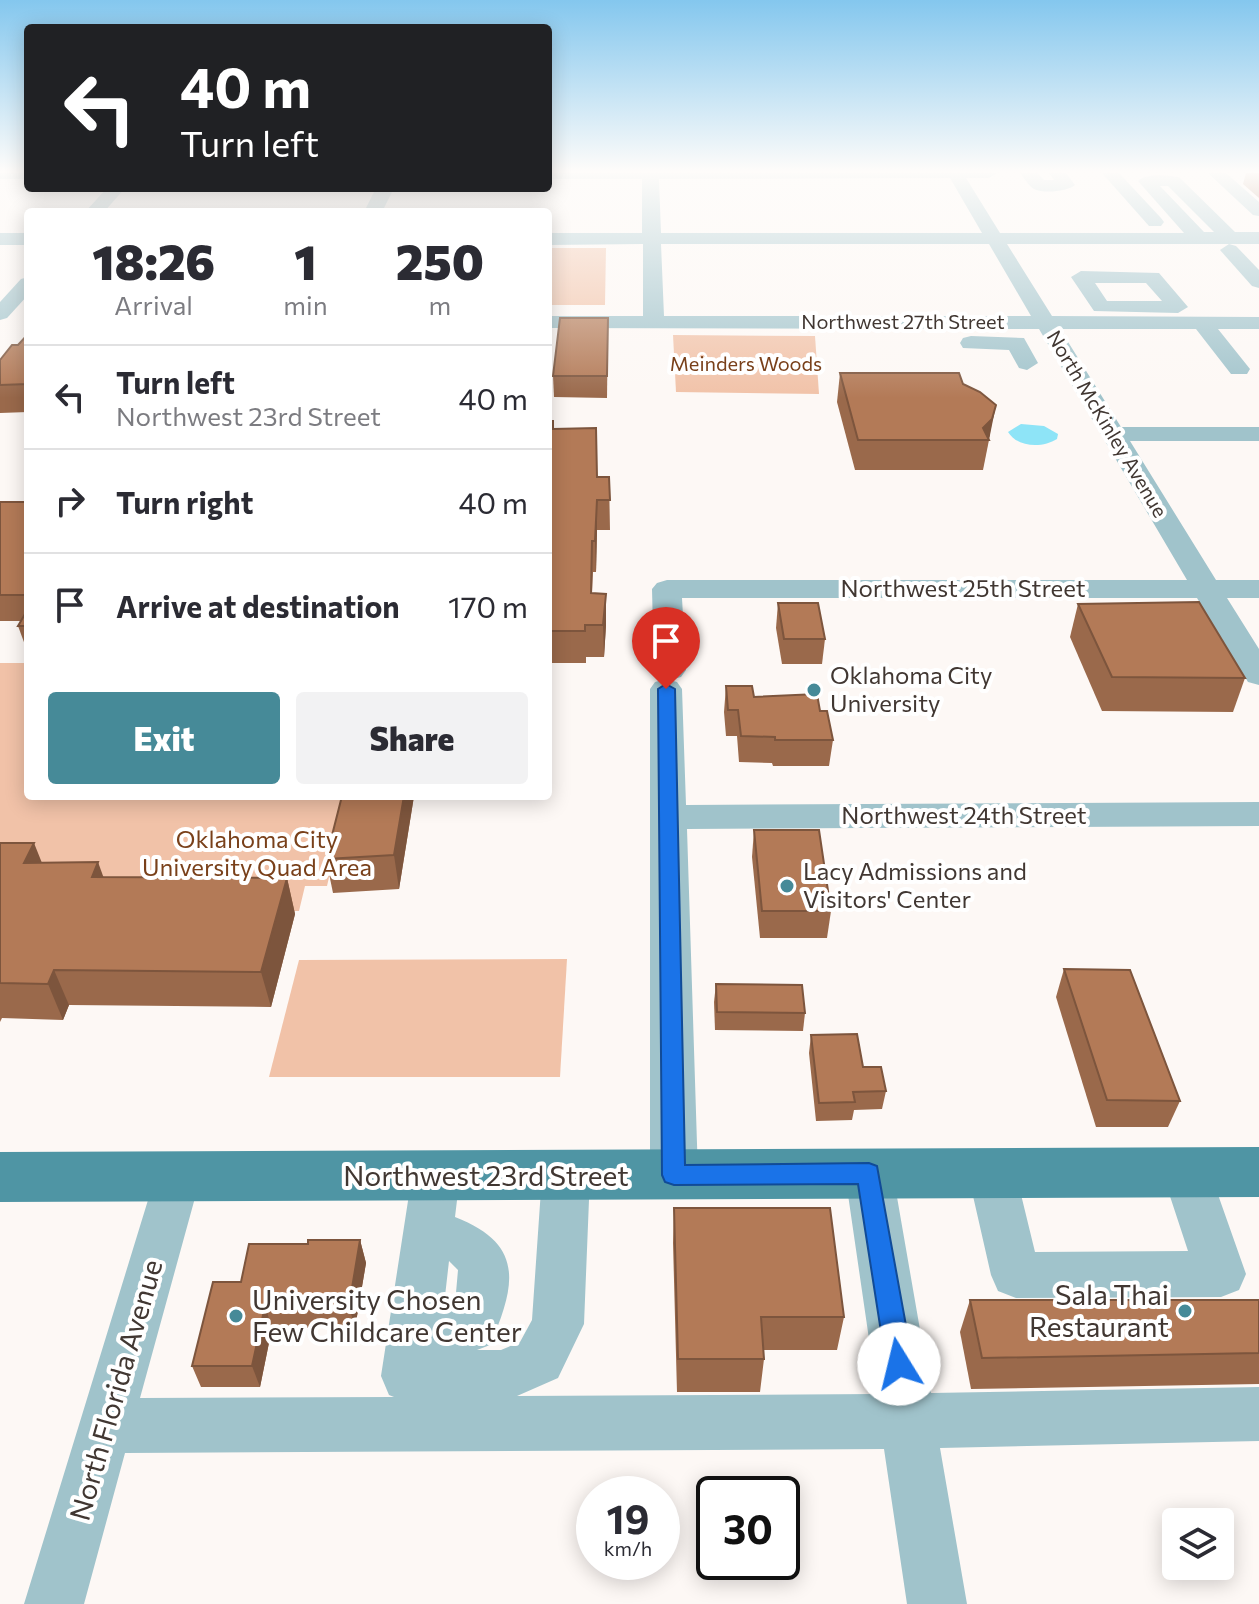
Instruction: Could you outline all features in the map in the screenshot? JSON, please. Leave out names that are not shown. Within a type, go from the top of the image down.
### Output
[{"type":"main road","name":"Northwest 23rd Street","points":[[0,1177],[1259,1172]]},
{"type":"street","points":[[652,248],[654,322]]},
{"type":"street","name":"North McKinley Avenue","points":[[1000,248],[1259,675]]},
{"type":"street","points":[[1226,248],[1259,282]]},
{"type":"street","points":[[6,320],[24,290]]},
{"type":"street","name":"Northwest 27th Street","points":[[552,322],[1045,322],[1146,315],[1201,322],[1259,323]]},
{"type":"street","points":[[1201,322],[1239,369]]},
{"type":"street","points":[[830,342],[1016,343],[1027,363]]},
{"type":"street","points":[[1113,434],[1259,434]]},
{"type":"street","name":"Northwest 25th Street","points":[[669,817],[667,589],[1259,589]]},
{"type":"street","name":"Northwest 24th Street","points":[[669,817],[1259,814]]},
{"type":"street","points":[[669,817],[674,1175]]},
{"type":"street","points":[[992,1174],[1016,1275],[1221,1274],[1186,1172]]},
{"type":"street","points":[[869,1174],[937,1604]]},
{"type":"street","points":[[410,1355],[436,1175]]},
{"type":"street","points":[[410,1355],[501,1376],[539,1360],[558,1324],[566,1175]]},
{"type":"street","name":"North Florida Avenue","points":[[54,1604],[177,1176]]},
{"type":"street","points":[[410,1355],[472,1327],[484,1302],[484,1265],[469,1247],[427,1231]]},
{"type":"street","points":[[106,1426],[908,1421],[1259,1414]]},
{"type":"green space","points":[[552,248],[606,248],[605,305],[552,305]]},
{"type":"green space","name":"Meinders Woods","points":[[673,335],[815,336],[819,394],[676,392]]},
{"type":"green space","name":"Oklahoma City University Quad Area","points":[[0,663],[24,663],[24,800],[347,800],[327,886],[305,886],[299,911],[132,910],[0,868]]},
{"type":"green space","points":[[567,959],[560,1077],[269,1077],[299,960]]},
{"type":"water","points":[[1021,424],[1044,426],[1058,434],[1057,439],[1038,445],[1024,444],[1008,432]]},
{"type":"building","points":[[560,318],[608,318],[607,376],[553,376]]},
{"type":"building","points":[[24,338],[24,384],[0,385],[0,360],[12,345],[18,345]]},
{"type":"building","points":[[840,373],[959,373],[963,384],[996,405],[992,419],[983,428],[989,440],[858,440]]},
{"type":"building","points":[[552,421],[553,429],[596,428],[597,477],[609,477],[610,500],[597,500],[595,541],[592,541],[591,593],[606,594],[603,625],[585,625],[585,631],[552,631]]},
{"type":"building","points":[[0,502],[24,502],[24,595],[0,595]]},
{"type":"building","points":[[1199,602],[1245,678],[1112,677],[1078,604]]},
{"type":"building","points":[[778,603],[818,603],[825,639],[784,639]]},
{"type":"building","points":[[726,686],[752,686],[754,697],[817,694],[820,711],[827,711],[833,740],[775,740],[775,737],[741,736],[738,710],[728,710]]},
{"type":"building","points":[[341,800],[403,800],[394,855],[326,859]]},
{"type":"building","name":"Lacy Admissions and Visitors' Center","points":[[754,830],[819,830],[831,911],[762,911]]},
{"type":"building","points":[[0,843],[34,843],[24,863],[98,862],[92,877],[287,878],[261,972],[54,970],[48,984],[0,983]]},
{"type":"building","points":[[1064,969],[1130,970],[1180,1101],[1107,1100]]},
{"type":"building","points":[[716,984],[802,985],[805,1013],[717,1012]]},
{"type":"building","points":[[857,1034],[863,1067],[881,1067],[886,1091],[853,1092],[855,1102],[819,1103],[811,1035]]},
{"type":"building","points":[[674,1208],[830,1208],[844,1317],[761,1317],[764,1359],[678,1359]]},
{"type":"building","points":[[308,1240],[360,1240],[349,1306],[265,1306],[252,1366],[192,1366],[213,1282],[241,1282],[249,1244],[308,1244]]},
{"type":"building","points":[[970,1300],[1259,1300],[1259,1353],[982,1358]]},
{"type":"place","name":"Oklahoma City University","points":[[814,690]]},
{"type":"place","name":"Lacy Admissions and Visitors' Center","points":[[787,886]]},
{"type":"place","name":"Sala Thai Restaurant","points":[[1185,1311]]},
{"type":"place","name":"University Chosen Few Childcare Center","points":[[236,1316]]},
{"type":"route","points":[[666,689],[674,1175],[869,1174],[899,1364]]}]
